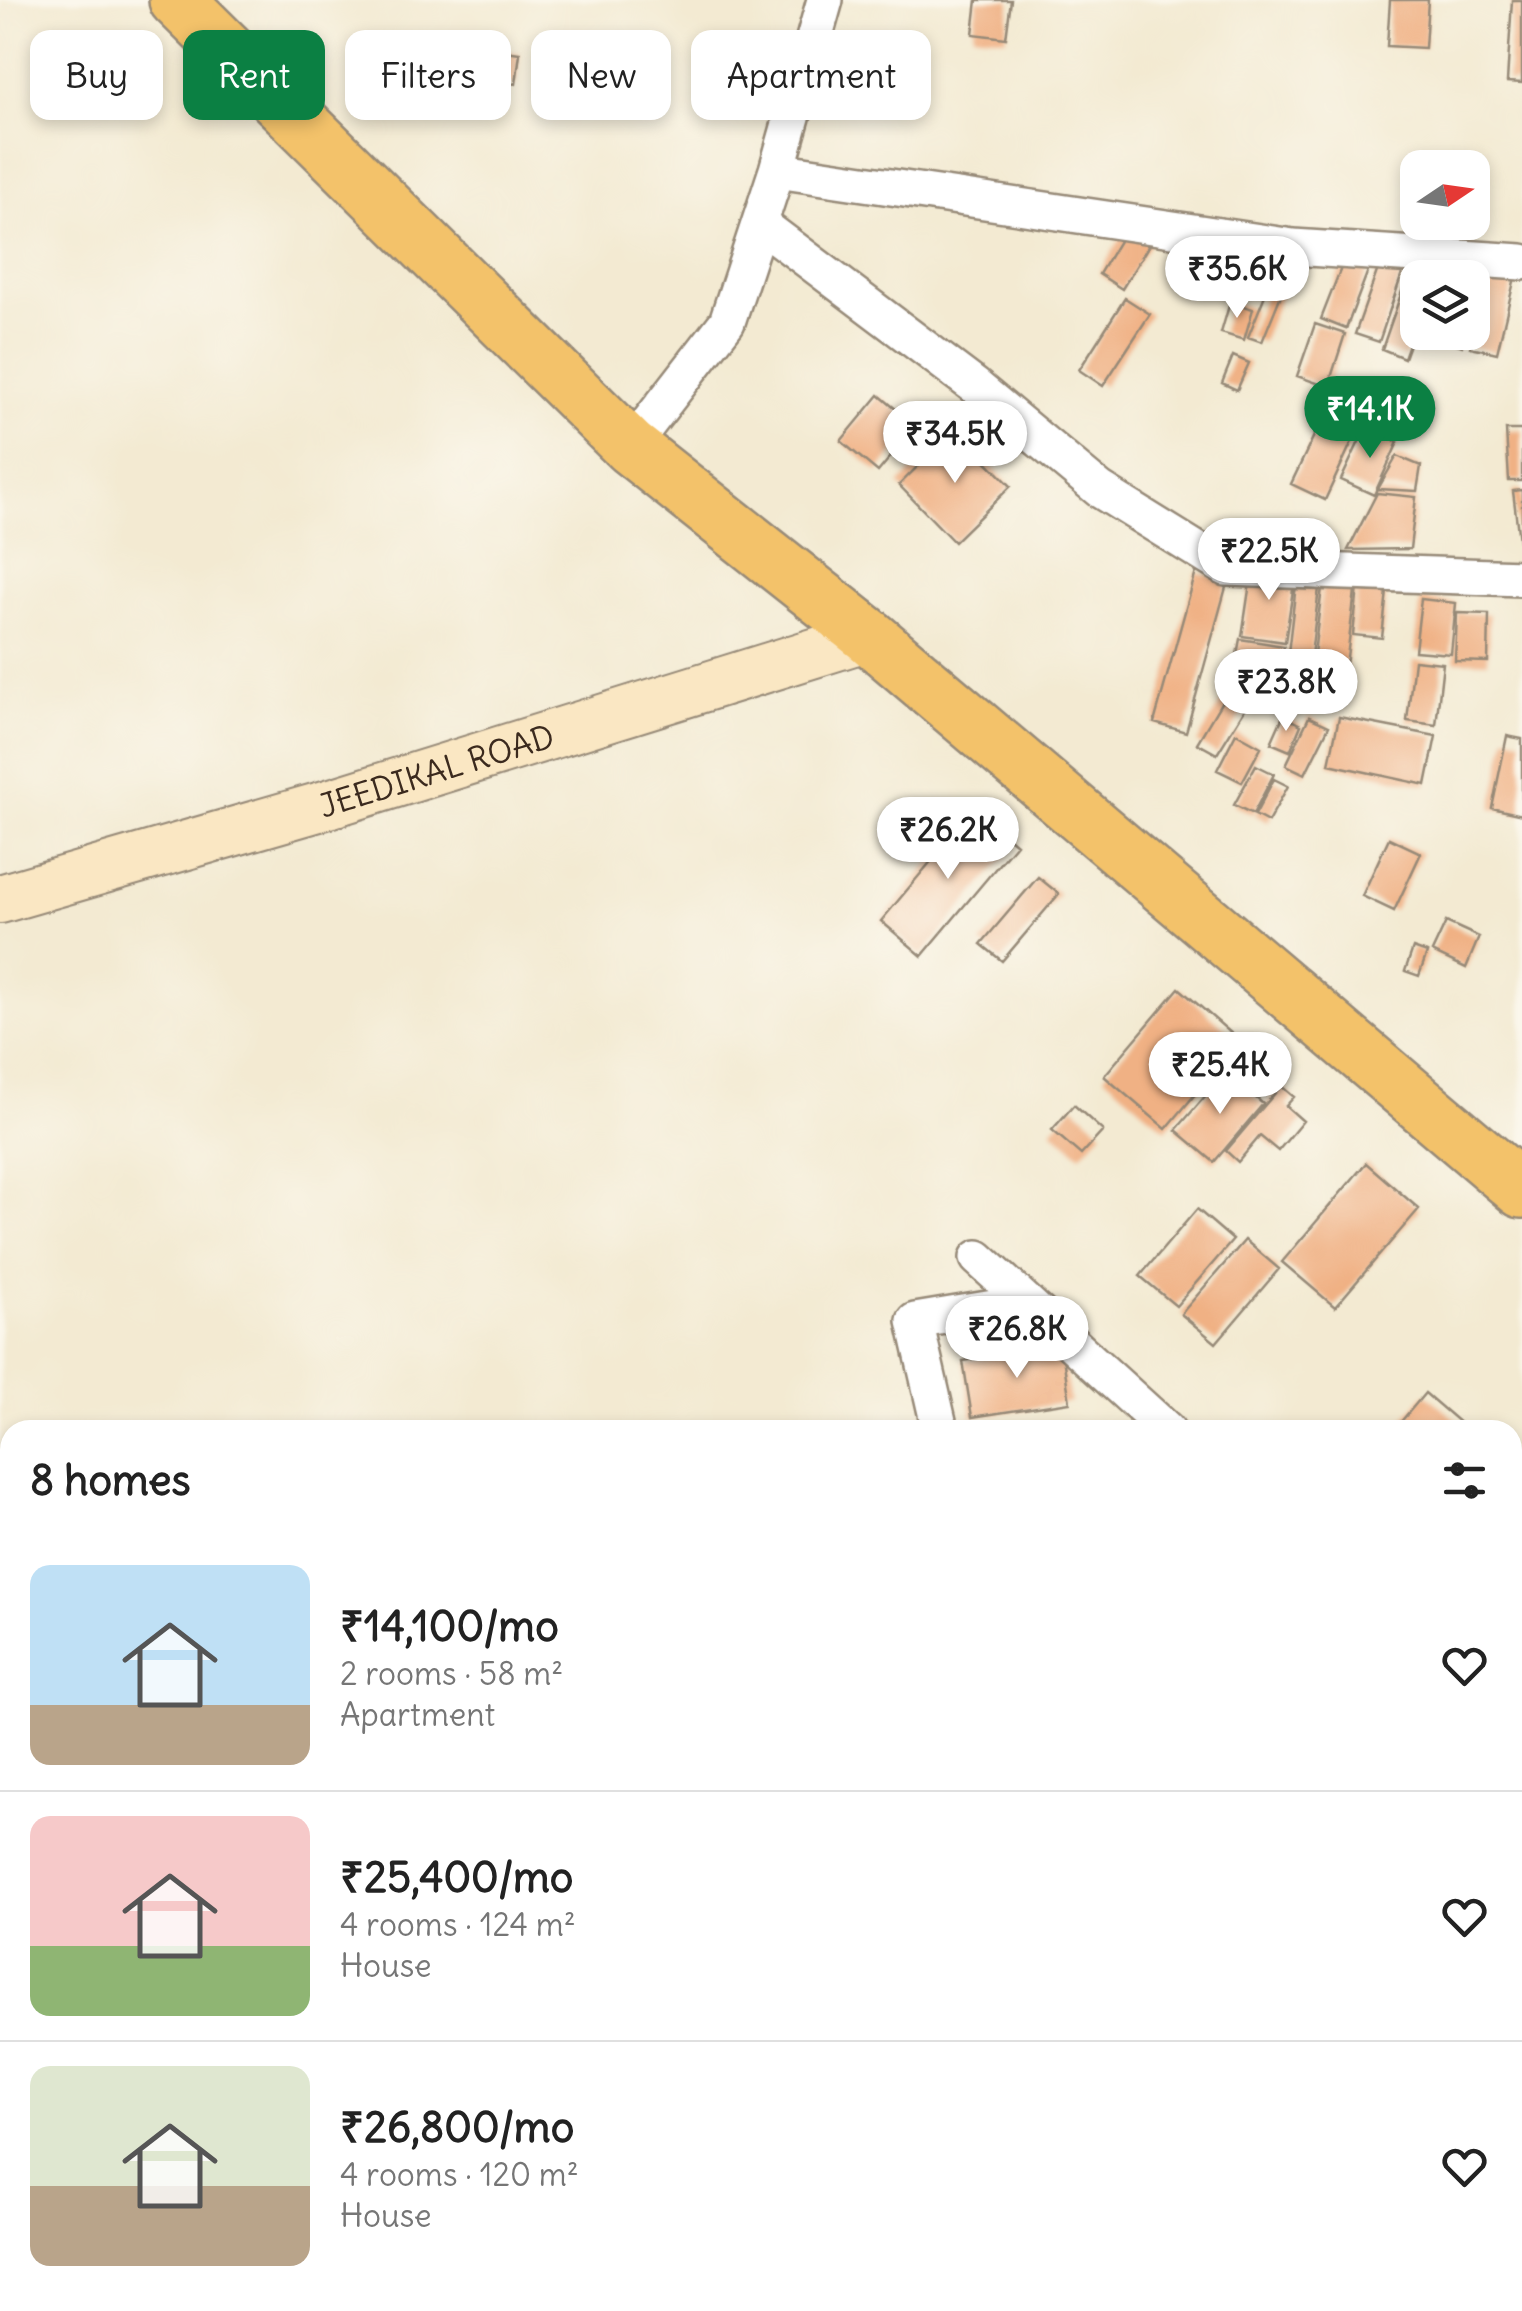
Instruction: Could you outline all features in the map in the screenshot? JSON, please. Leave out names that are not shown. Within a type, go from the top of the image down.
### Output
[{"type":"main road","points":[[177,0],[630,447],[869,636],[1522,1190]]},
{"type":"street","points":[[630,447],[727,322],[777,170],[824,0]]},
{"type":"street","points":[[777,170],[1293,246],[1522,262]]},
{"type":"street","points":[[760,224],[974,386],[1100,490],[1226,568],[1522,578]]},
{"type":"street","name":"JEEDIKAL ROAD","points":[[0,899],[322,806],[869,636]]},
{"type":"street","points":[[978,1258],[1156,1420]]},
{"type":"street","points":[[938,1420],[914,1321],[1024,1303]]},
{"type":"building","points":[[977,0],[1011,0],[1006,38],[973,34]]},
{"type":"building","points":[[1390,0],[1428,0],[1425,48],[1387,46]]},
{"type":"building","points":[[1512,0],[1522,0],[1522,83],[1507,82]]},
{"type":"building","points":[[511,52],[520,53],[516,84],[511,84]]},
{"type":"building","points":[[1131,221],[1155,235],[1122,289],[1099,274]]},
{"type":"building","points":[[1237,239],[1258,251],[1234,298],[1212,286]]},
{"type":"building","points":[[1419,242],[1442,250],[1438,260],[1413,260]]},
{"type":"building","points":[[1348,250],[1372,260],[1346,329],[1321,319]]},
{"type":"building","points":[[1380,263],[1400,270],[1379,342],[1355,334]]},
{"type":"building","points":[[1490,267],[1516,273],[1497,353],[1484,350],[1490,350]]},
{"type":"building","points":[[1269,285],[1283,290],[1262,342],[1248,337]]},
{"type":"building","points":[[1400,297],[1400,350],[1407,350],[1404,358],[1382,349]]},
{"type":"building","points":[[1125,298],[1150,314],[1103,386],[1079,370]]},
{"type":"building","points":[[1230,302],[1253,309],[1244,340],[1221,333]]},
{"type":"building","points":[[1315,324],[1345,334],[1328,387],[1297,376]]},
{"type":"building","points":[[1233,356],[1249,363],[1237,390],[1222,383]]},
{"type":"building","points":[[1371,380],[1413,395],[1405,421],[1362,406]]},
{"type":"building","points":[[879,395],[916,426],[878,472],[841,441]]},
{"type":"building","points":[[1322,419],[1355,435],[1325,500],[1291,484]]},
{"type":"building","points":[[1366,427],[1398,442],[1374,495],[1341,480]]},
{"type":"building","points":[[955,429],[1011,486],[954,542],[899,485]]},
{"type":"building","points":[[1506,430],[1522,430],[1522,481],[1509,481]]},
{"type":"building","points":[[1397,456],[1421,466],[1417,491],[1378,489]]},
{"type":"building","points":[[1522,490],[1522,548],[1520,549],[1513,491]]},
{"type":"building","points":[[1377,493],[1416,497],[1410,549],[1348,550]]},
{"type":"building","points":[[1253,563],[1296,570],[1285,642],[1242,636]]},
{"type":"building","points":[[1196,572],[1228,580],[1186,732],[1154,723]]},
{"type":"building","points":[[1323,579],[1356,583],[1345,674],[1312,671]]},
{"type":"building","points":[[1296,585],[1319,588],[1305,706],[1282,704]]},
{"type":"building","points":[[1358,587],[1387,591],[1382,638],[1353,635]]},
{"type":"building","points":[[1421,599],[1456,603],[1451,654],[1415,651]]},
{"type":"building","points":[[1457,613],[1489,614],[1488,662],[1455,661]]},
{"type":"building","points":[[1240,639],[1284,646],[1273,704],[1229,696]]},
{"type":"building","points":[[1414,660],[1443,663],[1436,725],[1407,721]]},
{"type":"building","points":[[1225,696],[1245,709],[1217,754],[1197,743]]},
{"type":"building","points":[[1283,716],[1301,725],[1290,751],[1271,743]]},
{"type":"building","points":[[1309,717],[1329,726],[1305,774],[1286,765]]},
{"type":"building","points":[[1339,717],[1436,736],[1426,785],[1329,764]]},
{"type":"building","points":[[1236,733],[1261,747],[1242,782],[1217,770]]},
{"type":"building","points":[[1507,736],[1522,739],[1522,815],[1492,808]]},
{"type":"building","points":[[1256,765],[1274,774],[1253,814],[1234,805]]},
{"type":"building","points":[[1274,779],[1288,786],[1268,822],[1255,815]]},
{"type":"building","points":[[975,809],[1016,844],[922,956],[881,921]]},
{"type":"building","points":[[1389,838],[1421,853],[1394,911],[1362,896]]},
{"type":"building","points":[[1038,877],[1059,894],[1002,961],[981,944]]},
{"type":"building","points":[[1446,922],[1479,937],[1466,968],[1432,952]]},
{"type":"building","points":[[1413,948],[1427,953],[1419,976],[1405,971]]},
{"type":"building","points":[[1179,988],[1240,1041],[1166,1129],[1104,1076]]},
{"type":"building","points":[[1226,1072],[1263,1104],[1214,1162],[1176,1130]]},
{"type":"building","points":[[1281,1086],[1294,1097],[1286,1106],[1303,1121],[1278,1151],[1260,1136],[1238,1162],[1226,1151]]},
{"type":"building","points":[[1074,1105],[1103,1131],[1081,1155],[1052,1130]]},
{"type":"building","points":[[1366,1163],[1419,1209],[1335,1307],[1282,1262]]},
{"type":"building","points":[[1197,1209],[1233,1240],[1176,1306],[1140,1276]]},
{"type":"building","points":[[1245,1240],[1279,1269],[1216,1343],[1181,1314]]},
{"type":"building","points":[[1061,1345],[1070,1402],[972,1417],[963,1361]]},
{"type":"building","points":[[1425,1393],[1456,1420],[1402,1420]]}]
